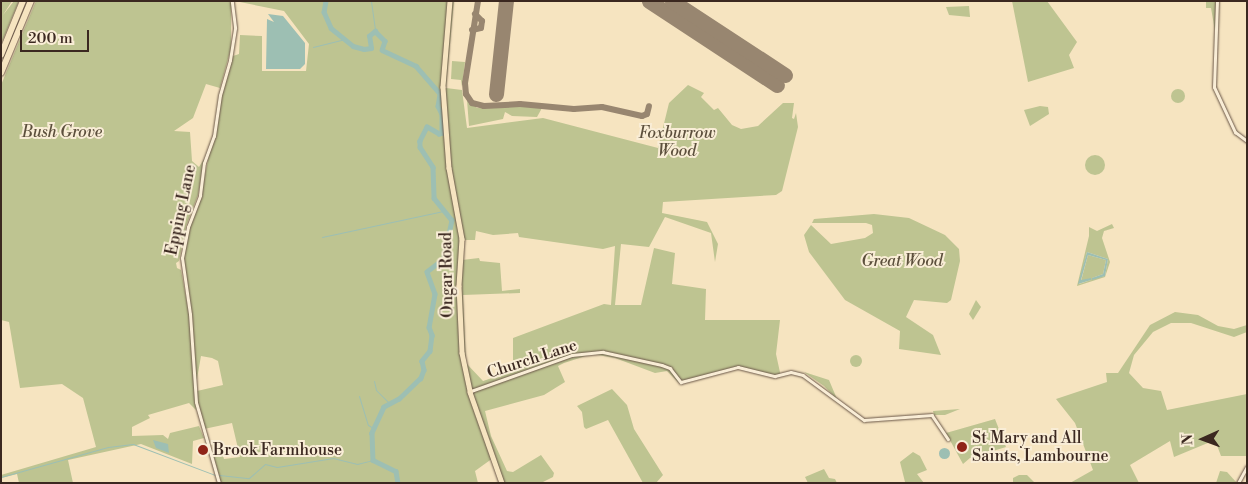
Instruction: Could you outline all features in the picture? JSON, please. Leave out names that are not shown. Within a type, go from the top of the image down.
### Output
[{"type":"highway","points":[[1,55],[23,1]]},
{"type":"highway","points":[[1,72],[31,1]]},
{"type":"main road","name":"Ongar Road","points":[[450,1],[444,95],[450,168],[462,239],[460,323],[470,392],[502,483]]},
{"type":"street","name":"Epping Lane","points":[[219,482],[196,402],[190,316],[182,258],[188,227],[200,195],[204,163],[214,136],[220,95],[231,54],[234,27],[232,1]]},
{"type":"street","points":[[1217,1],[1214,87],[1236,132],[1247,141]]},
{"type":"street","name":"Church Lane","points":[[470,392],[572,355],[603,352],[670,368],[681,382],[738,367],[775,376],[790,372],[803,374],[864,420],[929,415],[936,418],[948,439]]},
{"type":"street","points":[[1238,483],[1247,468]]},
{"type":"green space","points":[[1,1],[12,1],[3,15],[14,1],[19,1],[1,44]]},
{"type":"green space","name":"Bush Grove","points":[[36,1],[231,1],[231,48],[220,88],[206,84],[193,118],[174,131],[190,132],[192,161],[199,167],[204,159],[198,195],[186,226],[179,261],[176,263],[177,268],[181,270],[189,314],[196,410],[189,403],[148,415],[150,418],[132,427],[132,436],[163,435],[168,439],[170,433],[199,426],[204,438],[193,441],[192,464],[141,444],[68,460],[73,483],[19,483],[17,474],[1,478],[1,475],[96,447],[83,398],[62,384],[20,388],[9,322],[1,320],[1,85]]},
{"type":"green space","name":"Foxburrow Wood","points":[[235,1],[454,1],[446,88],[462,90],[467,128],[543,118],[658,148],[669,103],[688,85],[704,93],[701,97],[714,110],[718,108],[732,125],[741,129],[758,126],[783,103],[794,103],[792,118],[794,119],[796,113],[798,127],[782,191],[776,195],[663,202],[662,213],[707,222],[718,244],[715,262],[711,233],[665,217],[649,247],[621,244],[615,305],[641,305],[654,248],[675,253],[672,284],[706,289],[705,320],[780,320],[776,354],[781,377],[738,368],[684,383],[678,382],[667,371],[655,373],[615,358],[592,354],[564,363],[558,366],[565,382],[544,395],[485,411],[491,436],[507,471],[513,472],[541,455],[554,473],[553,477],[541,483],[503,483],[489,441],[493,458],[475,471],[478,483],[221,483],[213,454],[222,452],[224,459],[240,457],[232,423],[204,429],[196,402],[197,391],[223,385],[218,361],[212,358],[201,356],[197,379],[195,379],[191,314],[183,255],[187,233],[201,195],[221,95],[233,56],[239,54],[240,35],[262,36],[262,71],[306,71],[309,44],[284,11]],"holes":[[[476,231],[493,235],[518,233],[519,237],[603,249],[615,246],[611,305],[604,304],[513,338],[513,371],[483,381],[466,363],[463,295],[520,293],[520,289],[502,291],[500,263],[480,261],[479,258],[462,260],[463,240],[475,240]]]},
{"type":"green space","points":[[1012,1],[1047,1],[1077,42],[1069,55],[1074,68],[1028,82]]},
{"type":"green space","points":[[1206,2],[1216,2],[1215,31],[1211,8],[1206,8]]},
{"type":"green space","points":[[969,6],[970,17],[949,15],[946,7]]},
{"type":"green space","points":[[452,61],[465,62],[462,87],[461,80],[451,79]]},
{"type":"green space","points":[[1178,89],[1183,91],[1185,96],[1183,101],[1178,103],[1173,101],[1171,96],[1173,91]]},
{"type":"green space","points":[[467,100],[477,108],[514,105],[542,108],[537,117],[512,116],[505,112],[503,119],[469,126]]},
{"type":"green space","points":[[1040,106],[1048,107],[1049,114],[1030,126],[1024,110]]},
{"type":"green space","points":[[1095,155],[1102,158],[1105,165],[1102,172],[1095,175],[1088,172],[1085,165],[1088,158]]},
{"type":"green space","name":"Great Wood","points":[[874,214],[909,218],[945,235],[959,249],[960,261],[951,300],[947,303],[914,300],[906,317],[933,335],[941,355],[899,349],[900,331],[845,300],[809,252],[804,235],[811,225],[831,244],[865,238],[873,233],[872,225],[866,223],[812,223],[814,219]]},
{"type":"green space","points":[[1112,224],[1114,228],[1104,231],[1102,238],[1110,262],[1105,277],[1077,286],[1089,236],[1089,227],[1097,231]],"holes":[[[1087,252],[1108,259],[1105,276],[1092,278],[1103,274],[1106,260],[1088,255],[1081,281],[1091,280],[1079,284]]]},
{"type":"green space","points":[[976,300],[981,307],[973,320],[969,314]]},
{"type":"green space","points":[[1175,312],[1198,315],[1218,326],[1234,329],[1247,325],[1247,332],[1234,337],[1191,323],[1171,323],[1153,332],[1134,355],[1129,373],[1143,388],[1161,391],[1167,410],[1247,394],[1247,456],[1221,456],[1215,440],[1174,457],[1170,441],[1130,465],[1139,483],[1070,483],[1093,470],[1075,423],[1056,399],[1107,382],[1106,373],[1118,373],[1150,325]]},
{"type":"green space","points":[[854,355],[858,355],[862,361],[858,367],[854,367],[850,363],[850,359]]},
{"type":"green space","points":[[804,372],[829,380],[837,399],[824,386]]},
{"type":"green space","points":[[612,389],[627,405],[634,429],[663,475],[656,483],[643,483],[608,420],[586,429],[584,427],[582,412],[577,406]]},
{"type":"green space","points":[[960,409],[945,415],[934,415],[933,411]]},
{"type":"green space","points":[[995,419],[1006,447],[970,458],[963,464],[946,433]]},
{"type":"green space","points":[[913,452],[920,456],[927,470],[917,474],[924,483],[905,482],[900,462]]},
{"type":"green space","points":[[824,469],[829,478],[835,479],[837,483],[808,483],[805,477]]},
{"type":"green space","points":[[1220,471],[1227,472],[1237,483],[1216,483]]},
{"type":"green space","points":[[1019,475],[1027,475],[1035,483],[1013,483],[1013,478]]},
{"type":"water","points":[[268,14],[283,16],[305,43],[305,64],[300,69],[266,69],[267,19],[274,22]]},
{"type":"water","points":[[1087,252],[1108,259],[1105,276],[1092,280],[1092,278],[1103,274],[1106,260],[1088,255],[1081,280],[1091,278],[1091,280],[1078,284]]},
{"type":"water","points":[[153,440],[168,444],[169,453],[156,448]]},
{"type":"water","points":[[942,448],[946,448],[949,453],[948,457],[942,458],[939,455],[939,451]]},
{"type":"waterway","points":[[326,1],[324,12],[331,28],[353,46],[364,49],[371,48],[369,36],[375,31],[385,41],[382,50],[416,66],[440,94],[438,106],[442,114],[442,133],[439,134],[427,127],[420,141],[420,147],[433,167],[434,198],[452,220],[444,259],[427,272],[435,294],[429,327],[432,335],[430,351],[422,361],[424,370],[421,378],[399,399],[384,407],[372,433],[373,460],[396,471],[398,483]]},
{"type":"waterway","points":[[371,1],[375,31]]},
{"type":"waterway","points":[[313,47],[345,39]]},
{"type":"waterway","points":[[322,237],[443,211]]},
{"type":"waterway","points":[[374,381],[376,390],[389,403]]},
{"type":"waterway","points":[[359,396],[368,425],[375,429]]},
{"type":"waterway","points":[[1,477],[108,447],[133,444],[215,475]]},
{"type":"waterway","points":[[219,475],[249,478],[265,464],[277,467],[333,458],[357,464],[373,460]]},
{"type":"taxiway","points":[[478,1],[465,83],[466,94],[472,103],[484,106],[520,104],[574,109],[602,107],[642,116],[647,114],[649,106]]},
{"type":"taxiway","points":[[472,30],[481,28],[482,21],[475,14]]},
{"type":"runway","points":[[496,94],[506,1]]},
{"type":"runway","points":[[649,1],[777,85]]},
{"type":"runway","points":[[672,1],[785,75]]},
{"type":"place","name":"St Mary and All Saints, Lambourne","points":[[962,447]]},
{"type":"place","name":"Brook Farmhouse","points":[[203,450]]}]
